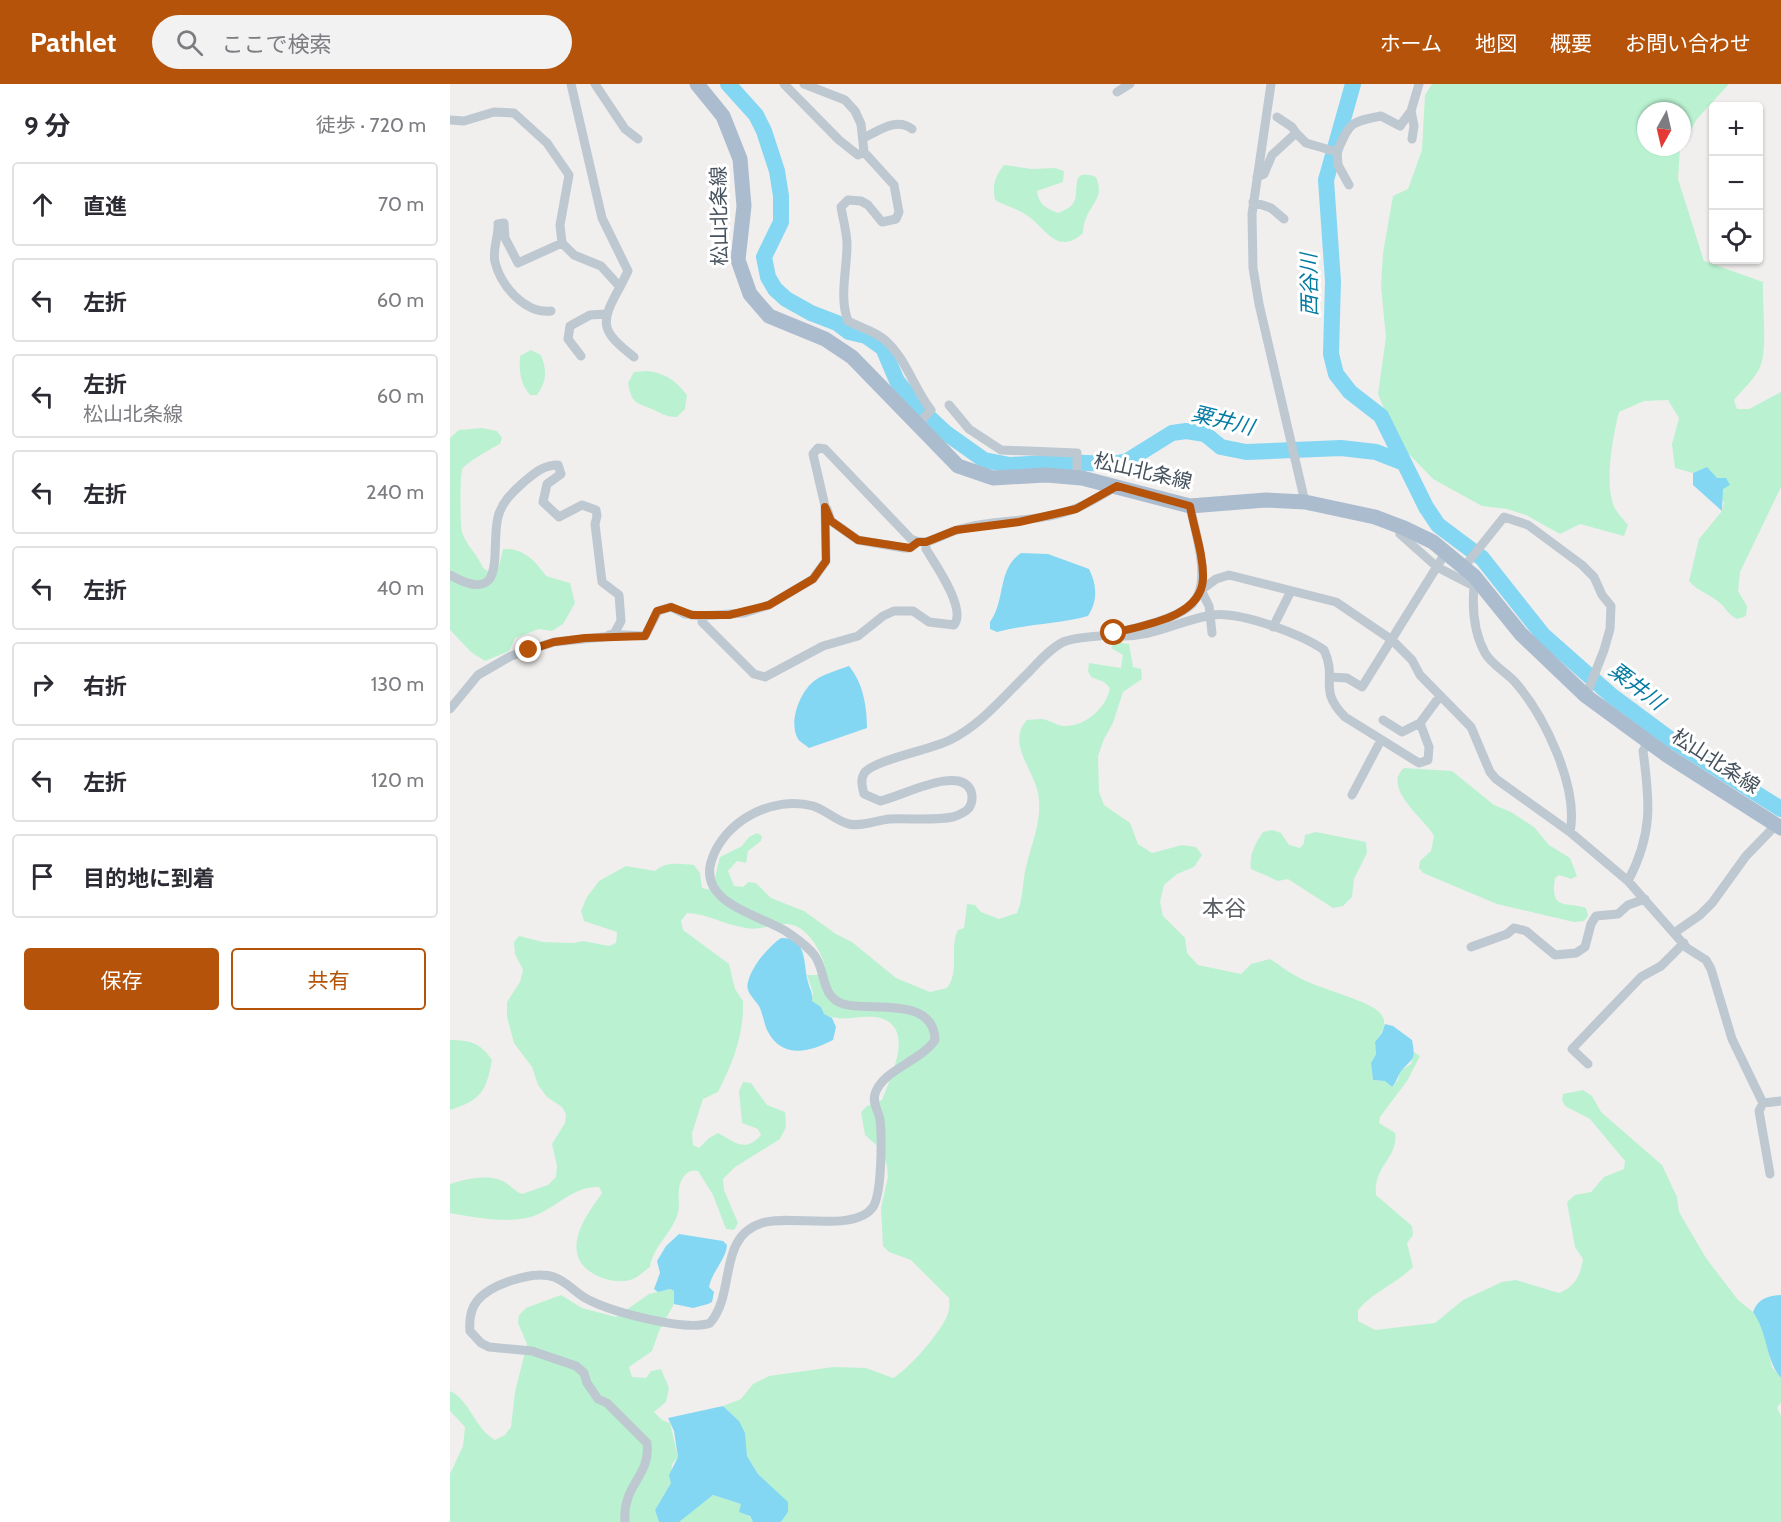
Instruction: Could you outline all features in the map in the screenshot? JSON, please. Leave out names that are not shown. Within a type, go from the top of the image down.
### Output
[{"type":"main road","name":"松山北条線","points":[[697,84],[723,116],[740,159],[744,206],[738,260],[750,294],[769,316],[825,339],[852,357],[923,418],[958,466],[982,476],[1003,479],[1077,473],[1190,506],[1266,501],[1305,502],[1375,517],[1404,528],[1466,564],[1476,584],[1521,634],[1648,742],[1779,826]]},
{"type":"street","points":[[571,84],[602,218],[628,271],[606,314],[606,331],[613,340],[634,357]]},
{"type":"street","points":[[595,84],[625,129],[638,139]]},
{"type":"street","points":[[784,84],[839,140],[858,155],[864,152]]},
{"type":"street","points":[[804,84],[845,100],[858,118],[864,152],[894,185],[899,212],[896,219],[882,222],[861,201],[848,200],[841,207],[847,241],[847,269],[843,286],[846,316],[848,321],[887,342],[906,366],[921,398],[931,410],[923,418]]},
{"type":"street","points":[[1117,92],[1130,84]]},
{"type":"street","points":[[1271,84],[1253,202],[1251,238],[1254,277],[1305,502]]},
{"type":"street","points":[[1412,139],[1414,126],[1412,111],[1419,84]]},
{"type":"street","points":[[1349,185],[1338,165],[1334,151],[1351,123],[1381,116],[1400,126],[1412,111]]},
{"type":"street","points":[[450,120],[464,121],[494,112],[514,113],[551,148],[567,170],[570,179],[560,225],[562,243],[574,255],[602,266],[620,287]]},
{"type":"street","points":[[1277,117],[1292,127],[1306,143],[1334,151]]},
{"type":"street","points":[[863,138],[892,124],[906,124],[912,129]]},
{"type":"street","points":[[1257,177],[1264,174],[1272,154],[1296,133]]},
{"type":"street","points":[[1253,202],[1271,208],[1284,219]]},
{"type":"street","points":[[551,311],[536,311],[511,291],[495,262],[498,224],[504,223],[505,238],[519,263],[562,243]]},
{"type":"street","points":[[581,356],[568,339],[570,326],[590,315],[606,314]]},
{"type":"street","points":[[949,405],[969,429],[1001,450],[1077,453],[1077,473]]},
{"type":"street","points":[[702,622],[702,625],[754,674],[765,677],[823,646],[858,636],[883,616],[894,611],[913,611],[929,622],[954,625],[958,615],[956,603],[922,542],[911,538],[825,449],[818,448],[813,454],[814,464],[831,521],[858,540],[904,548],[910,548],[922,542],[956,530],[1019,522],[1076,509],[1117,486]]},
{"type":"street","points":[[450,575],[466,584],[479,585],[490,579],[496,566],[496,532],[504,503],[535,472],[546,466],[558,465],[561,474],[547,484],[543,502],[559,517],[582,506],[596,510],[595,524],[602,582],[619,595],[621,621],[614,634],[601,638]]},
{"type":"street","points":[[1190,506],[1203,577],[1201,590],[1205,595],[1211,615],[1212,633]]},
{"type":"street","points":[[450,709],[478,675],[511,656],[554,642],[623,635],[645,636],[657,611],[671,607],[692,615],[729,615],[769,605],[813,579],[826,561],[825,507]]},
{"type":"street","points":[[1466,564],[1479,551],[1504,517],[1528,525],[1553,542],[1594,577],[1602,595],[1611,606],[1611,614],[1610,629],[1588,693]]},
{"type":"street","points":[[1404,528],[1400,534],[1437,567],[1476,584],[1474,620],[1486,655],[1514,681],[1531,703],[1540,724],[1554,743],[1569,798],[1572,823],[1570,832]]},
{"type":"street","points":[[1330,677],[1347,678],[1362,687],[1446,552]]},
{"type":"street","points":[[625,1522],[624,1502],[646,1466],[647,1443],[607,1403],[598,1399],[587,1383],[584,1373],[576,1366],[532,1351],[501,1350],[481,1344],[470,1331],[470,1312],[477,1301],[499,1286],[543,1275],[563,1281],[579,1295],[600,1305],[675,1325],[690,1327],[710,1323],[722,1304],[729,1264],[744,1233],[764,1222],[851,1219],[867,1212],[873,1206],[878,1184],[880,1133],[875,1094],[885,1080],[928,1050],[935,1040],[932,1026],[918,1014],[891,1006],[842,1004],[831,997],[826,988],[820,964],[804,944],[784,930],[744,913],[716,889],[710,875],[711,861],[719,846],[742,820],[754,812],[785,804],[815,807],[852,825],[887,819],[953,817],[964,813],[970,806],[972,792],[966,783],[958,779],[946,779],[880,801],[864,794],[861,784],[864,774],[873,766],[934,746],[965,732],[978,722],[1043,657],[1064,642],[1148,623],[1183,610],[1193,603],[1201,590],[1216,579],[1230,575],[1336,602],[1392,640],[1440,696],[1471,727],[1490,772],[1496,779],[1570,832],[1628,881],[1674,933],[1706,960],[1711,969],[1732,1039],[1763,1103]]},
{"type":"street","points":[[1273,627],[1291,591]]},
{"type":"street","points":[[671,607],[677,615],[702,622],[720,620],[729,615]]},
{"type":"street","points":[[1106,634],[1120,637],[1152,634],[1211,615],[1232,616],[1273,627],[1324,650],[1330,677],[1330,698],[1337,709],[1413,761],[1424,763],[1429,754],[1429,747],[1420,723]]},
{"type":"street","points":[[1148,623],[1152,634]]},
{"type":"street","points":[[1383,720],[1402,732],[1420,723],[1440,696]]},
{"type":"street","points":[[1352,795],[1381,740]]},
{"type":"street","points":[[1628,881],[1640,859],[1650,817],[1643,751],[1648,742]]},
{"type":"street","points":[[1674,933],[1700,915],[1712,903],[1746,856],[1779,826]]},
{"type":"street","points":[[1471,947],[1507,934],[1514,928],[1526,931],[1555,955],[1576,952],[1585,947],[1596,916],[1618,914],[1628,904],[1645,899]]},
{"type":"street","points":[[1588,1064],[1572,1049],[1641,977],[1661,966],[1684,943]]},
{"type":"street","points":[[1763,1103],[1781,1101]]},
{"type":"street","points":[[1763,1103],[1759,1111],[1770,1174]]},
{"type":"green space","points":[[1432,84],[1729,84],[1713,102],[1709,102],[1709,106],[1691,129],[1691,102],[1637,102],[1637,156],[1679,156],[1678,179],[1704,261],[1763,282],[1764,350],[1762,359],[1755,376],[1734,400],[1737,409],[1749,409],[1781,392],[1781,487],[1740,572],[1738,591],[1747,606],[1746,616],[1737,619],[1720,603],[1689,581],[1699,539],[1722,511],[1723,489],[1716,478],[1697,471],[1693,473],[1675,468],[1672,444],[1679,418],[1668,400],[1644,401],[1619,412],[1612,448],[1610,489],[1616,510],[1628,525],[1624,536],[1580,524],[1560,534],[1526,515],[1507,509],[1482,506],[1433,479],[1406,451],[1378,394],[1386,337],[1381,287],[1383,253],[1393,196],[1408,189],[1422,150],[1425,95]]},
{"type":"green space","points":[[1004,165],[1032,169],[1055,168],[1064,171],[1063,182],[1037,191],[1039,200],[1058,213],[1069,208],[1074,202],[1079,177],[1088,175],[1096,177],[1099,192],[1087,216],[1083,233],[1074,240],[1058,241],[1025,214],[995,200],[995,181]]},
{"type":"green space","points":[[531,350],[541,355],[545,371],[543,385],[537,395],[530,395],[527,391],[520,372],[520,356]]},
{"type":"green space","points":[[647,371],[670,378],[687,395],[685,409],[677,417],[665,415],[633,399],[628,383],[634,372]]},
{"type":"green space","points":[[482,428],[497,431],[502,438],[500,444],[473,460],[462,470],[461,528],[464,537],[483,568],[488,571],[499,566],[503,549],[517,551],[533,560],[546,576],[570,583],[575,603],[563,624],[552,631],[539,629],[515,638],[509,651],[485,661],[471,652],[450,630],[450,438],[459,430]]},
{"type":"green space","points":[[1114,642],[1129,644],[1133,667],[1141,669],[1142,679],[1123,692],[1113,723],[1104,739],[1098,756],[1099,792],[1104,805],[1130,823],[1138,844],[1152,853],[1182,845],[1196,847],[1202,855],[1194,867],[1177,874],[1164,885],[1160,902],[1163,916],[1185,938],[1187,953],[1198,965],[1241,974],[1251,964],[1270,959],[1302,979],[1375,1009],[1383,1017],[1384,1024],[1375,1042],[1376,1054],[1371,1063],[1373,1080],[1385,1081],[1392,1087],[1398,1080],[1400,1071],[1411,1064],[1414,1052],[1420,1056],[1407,1081],[1380,1117],[1379,1123],[1395,1133],[1395,1141],[1376,1185],[1376,1195],[1412,1226],[1413,1235],[1407,1243],[1413,1267],[1364,1303],[1358,1310],[1358,1321],[1375,1330],[1435,1323],[1463,1300],[1502,1282],[1516,1280],[1559,1293],[1573,1284],[1583,1259],[1575,1247],[1567,1202],[1575,1195],[1591,1192],[1604,1177],[1624,1169],[1625,1161],[1590,1119],[1565,1106],[1562,1100],[1563,1094],[1583,1090],[1592,1096],[1601,1112],[1662,1165],[1677,1197],[1679,1212],[1706,1258],[1738,1300],[1753,1312],[1761,1323],[1772,1367],[1781,1378],[1781,1402],[1777,1408],[1781,1416],[1781,1522],[781,1522],[788,1512],[787,1502],[758,1474],[747,1456],[739,1421],[723,1406],[741,1399],[753,1384],[769,1376],[833,1367],[866,1368],[893,1378],[900,1374],[925,1348],[940,1329],[949,1311],[949,1298],[911,1260],[889,1252],[883,1246],[881,1208],[888,1177],[887,1166],[883,1151],[865,1135],[861,1112],[867,1106],[882,1100],[898,1052],[896,1029],[888,1021],[875,1017],[836,1018],[823,1014],[821,1007],[811,1001],[813,993],[807,975],[819,975],[825,968],[821,954],[807,934],[788,924],[751,929],[687,913],[681,921],[683,930],[729,964],[735,989],[743,1001],[742,1025],[733,1059],[718,1092],[703,1099],[692,1133],[693,1145],[699,1148],[718,1133],[745,1145],[755,1141],[761,1135],[758,1129],[742,1123],[739,1091],[743,1082],[751,1083],[767,1105],[785,1112],[786,1127],[780,1139],[735,1167],[723,1179],[724,1190],[738,1223],[734,1230],[726,1229],[713,1195],[698,1171],[689,1172],[680,1185],[677,1216],[654,1253],[650,1267],[633,1279],[615,1281],[598,1276],[584,1267],[577,1253],[576,1245],[580,1229],[602,1193],[599,1187],[580,1190],[545,1211],[526,1218],[497,1220],[450,1213],[450,1184],[471,1179],[493,1178],[506,1183],[522,1194],[548,1185],[556,1177],[557,1166],[552,1144],[565,1123],[566,1114],[562,1107],[547,1097],[538,1085],[532,1067],[514,1043],[507,1017],[507,1002],[520,982],[523,970],[515,954],[514,942],[519,936],[543,942],[583,941],[609,946],[616,943],[617,932],[584,921],[581,911],[587,897],[599,881],[626,866],[655,871],[668,864],[684,864],[694,865],[700,873],[702,888],[712,890],[720,857],[742,846],[749,837],[757,833],[762,836],[761,841],[748,851],[746,863],[737,861],[728,871],[734,886],[743,887],[748,882],[756,883],[771,898],[804,911],[836,934],[852,942],[896,978],[930,992],[947,988],[953,974],[955,937],[958,930],[964,928],[967,904],[975,905],[981,912],[999,919],[1017,913],[1019,907],[1025,869],[1037,827],[1039,808],[1037,789],[1022,754],[1019,737],[1021,728],[1027,720],[1039,719],[1058,725],[1073,725],[1087,719],[1100,709],[1110,688],[1104,682],[1091,677],[1088,671],[1089,663],[1121,668],[1123,655],[1111,648]]},
{"type":"green space","points":[[1404,768],[1452,771],[1494,805],[1511,812],[1534,827],[1549,845],[1570,858],[1577,876],[1571,879],[1559,875],[1555,878],[1555,896],[1561,903],[1586,908],[1588,916],[1584,921],[1574,922],[1497,904],[1423,873],[1419,868],[1420,861],[1431,851],[1434,836],[1401,794],[1398,776]]},
{"type":"green space","points":[[1272,830],[1281,833],[1289,845],[1300,848],[1304,843],[1305,835],[1316,832],[1366,842],[1367,853],[1354,879],[1352,897],[1343,906],[1333,908],[1288,879],[1278,881],[1251,869],[1253,849],[1257,841],[1263,832]]},
{"type":"green space","points":[[450,1040],[479,1046],[492,1060],[487,1080],[480,1093],[469,1102],[450,1110]]},
{"type":"green space","points":[[670,1289],[674,1291],[674,1304],[659,1331],[652,1351],[629,1367],[632,1377],[646,1378],[651,1371],[661,1369],[669,1388],[666,1402],[654,1412],[662,1420],[670,1423],[678,1457],[672,1464],[671,1483],[655,1510],[659,1522],[450,1522],[450,1474],[463,1446],[465,1427],[450,1411],[450,1391],[463,1401],[488,1435],[495,1440],[505,1435],[511,1427],[515,1392],[527,1344],[518,1323],[519,1315],[526,1308],[561,1295],[582,1308],[616,1317],[649,1294]]},
{"type":"green space","points":[[713,1495],[741,1504],[753,1522],[677,1522]]},
{"type":"water","points":[[1707,467],[1717,478],[1726,478],[1730,485],[1723,489],[1722,511],[1693,485],[1693,473]]},
{"type":"water","points":[[1021,553],[1048,554],[1089,569],[1094,581],[1095,592],[1094,604],[1088,616],[997,632],[990,629],[990,622],[998,604],[1008,567]]},
{"type":"water","points":[[849,666],[858,680],[863,695],[867,728],[809,748],[799,740],[795,732],[795,716],[800,700],[814,681]]},
{"type":"water","points":[[781,938],[790,939],[800,947],[812,1001],[821,1007],[824,1014],[832,1018],[836,1027],[833,1040],[807,1050],[790,1050],[774,1041],[768,1032],[759,1006],[750,995],[747,986],[757,963]]},
{"type":"water","points":[[1385,1024],[1393,1026],[1412,1040],[1414,1052],[1413,1058],[1392,1087],[1385,1081],[1373,1080],[1371,1063],[1376,1054],[1375,1042]]},
{"type":"water","points":[[679,1234],[723,1241],[727,1245],[709,1287],[714,1292],[712,1302],[708,1304],[693,1308],[674,1304],[674,1291],[670,1289],[658,1292],[654,1289],[660,1273],[657,1261],[666,1246]]},
{"type":"water","points":[[1781,1295],[1781,1378],[1772,1363],[1761,1328],[1753,1312],[1764,1299]]},
{"type":"water","points":[[723,1406],[739,1421],[745,1433],[747,1456],[758,1474],[788,1502],[788,1512],[781,1522],[753,1522],[750,1516],[739,1512],[741,1504],[713,1495],[679,1522],[659,1522],[655,1510],[671,1483],[669,1475],[678,1457],[674,1431],[668,1418]]},
{"type":"waterway","name":"粟井川","points":[[728,84],[756,115],[764,131],[777,171],[781,196],[781,222],[764,257],[768,277],[775,289],[786,299],[811,313],[837,323],[849,332],[866,336],[883,348],[897,381],[917,406],[946,433],[984,460],[1010,465],[1060,462],[1113,464],[1127,461],[1172,433],[1186,431],[1205,434],[1221,447],[1246,452],[1341,448],[1376,452],[1404,463]]},
{"type":"waterway","name":"粟井川","points":[[1353,84],[1326,180],[1333,281],[1331,354],[1336,374],[1350,392],[1381,416],[1426,507],[1438,525],[1482,558],[1543,635],[1612,696],[1670,739],[1781,809]]},
{"type":"district","name":"本谷","points":[[1224,908]]},
{"type":"route","points":[[529,650],[554,642],[585,638],[645,636],[648,634],[657,611],[671,607],[685,614],[716,616],[744,613],[769,605],[813,579],[826,561],[825,507],[829,510],[831,521],[858,540],[910,548],[918,542],[926,542],[956,530],[1019,522],[1076,509],[1117,486],[1190,506],[1203,577],[1201,590],[1193,603],[1183,610],[1144,625],[1114,633]]},
{"type":"water label","name":"西谷川","points":[[1309,285]]}]
